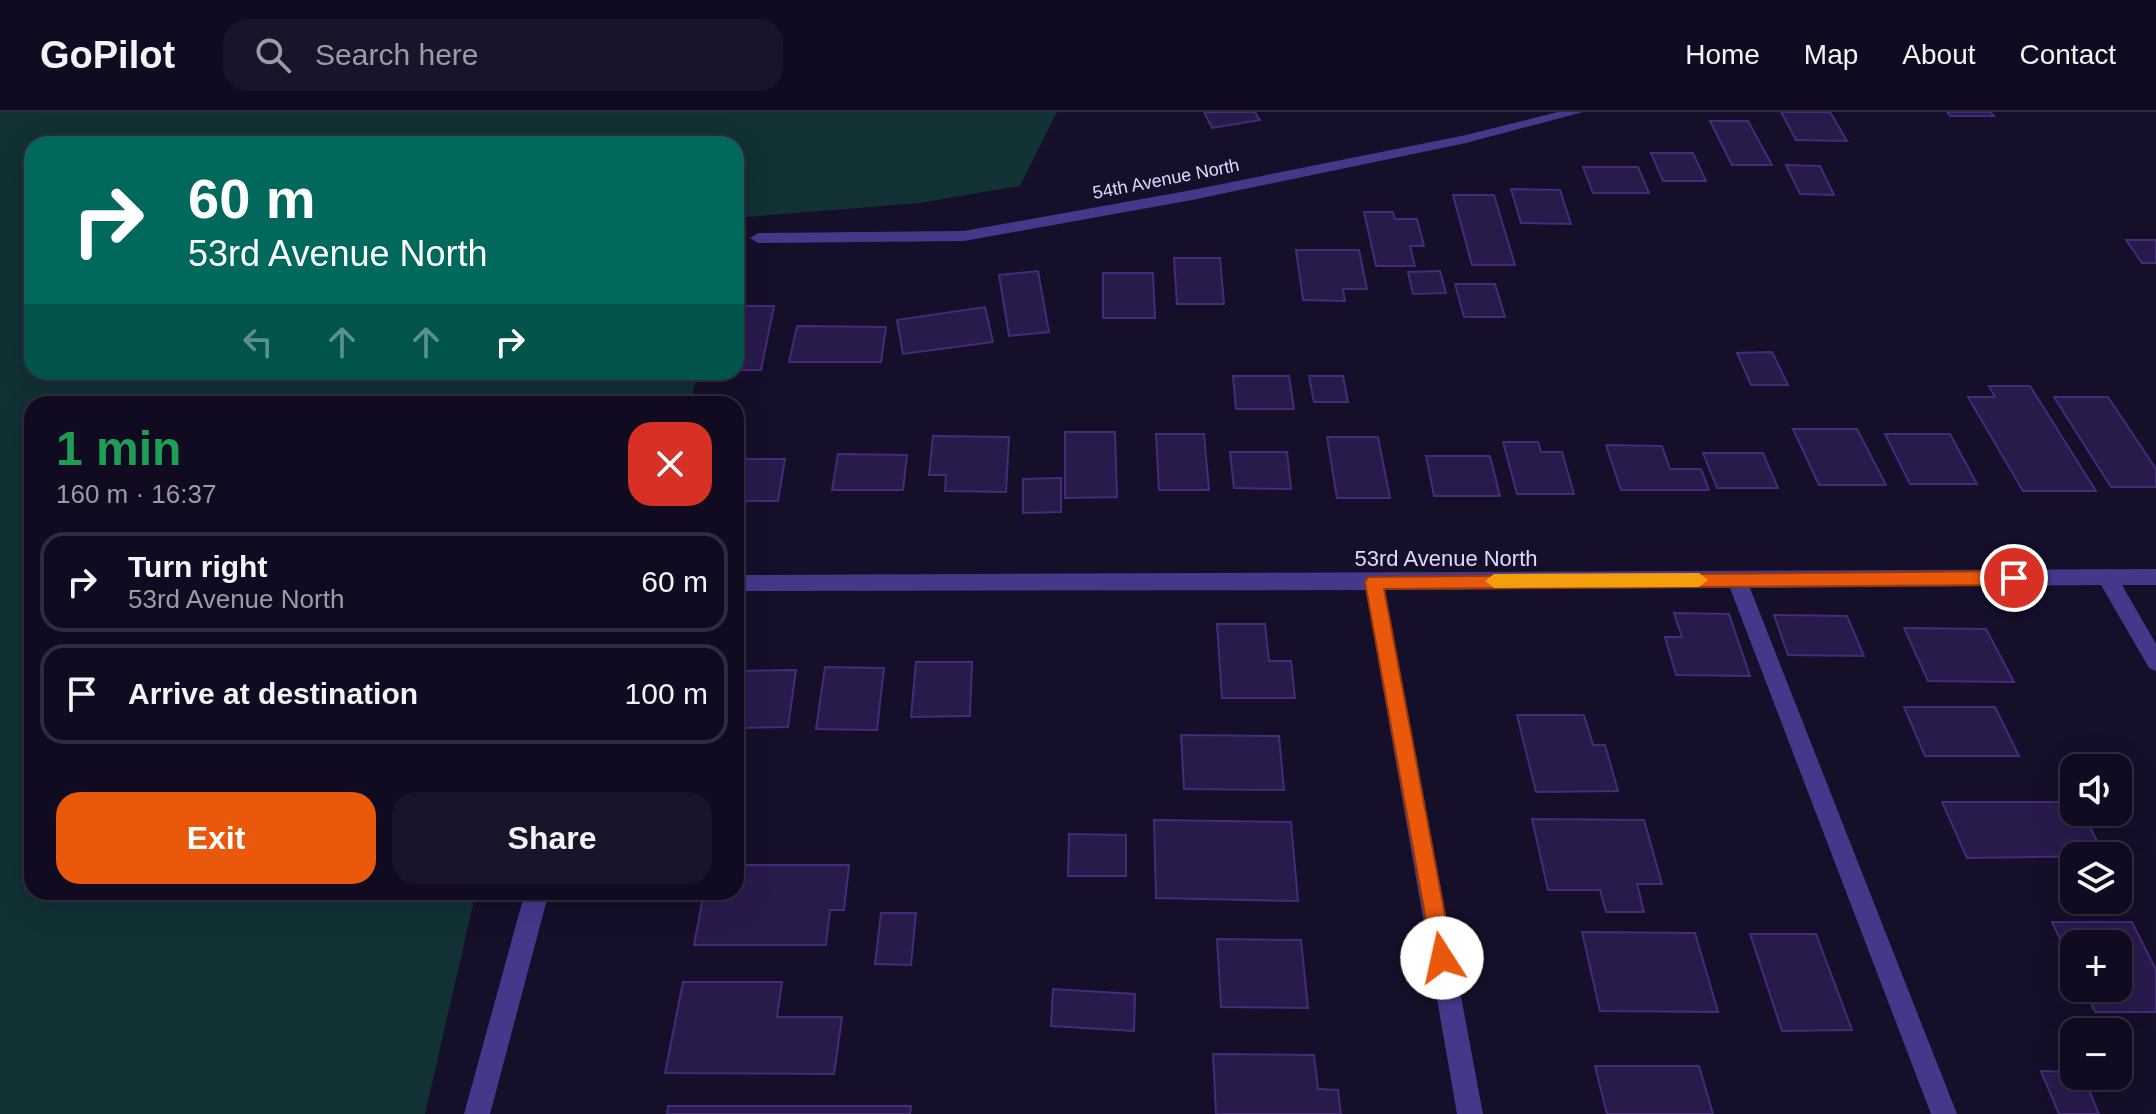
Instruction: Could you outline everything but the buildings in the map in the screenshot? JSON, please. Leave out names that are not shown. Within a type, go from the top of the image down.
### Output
[{"type":"street","name":"54th Avenue North","points":[[758,238],[927,238],[974,234],[1192,195],[1466,139],[1576,112]]},
{"type":"street","name":"53rd Avenue North","points":[[744,583],[2156,577]]},
{"type":"street","points":[[2107,578],[2156,662]]},
{"type":"street","points":[[1737,580],[1944,1114]]},
{"type":"street","points":[[1374,582],[1470,1114]]},
{"type":"street","points":[[477,1114],[535,900]]},
{"type":"green space","points":[[0,112],[1057,112],[1020,186],[919,203],[744,217],[744,136],[24,136],[24,380],[696,380],[692,396],[24,396],[24,900],[474,900],[425,1114],[0,1114]]},
{"type":"slow traffic","points":[[1494,581],[1699,580]]},
{"type":"route","points":[[1442,958],[1374,582],[2014,578]]}]
